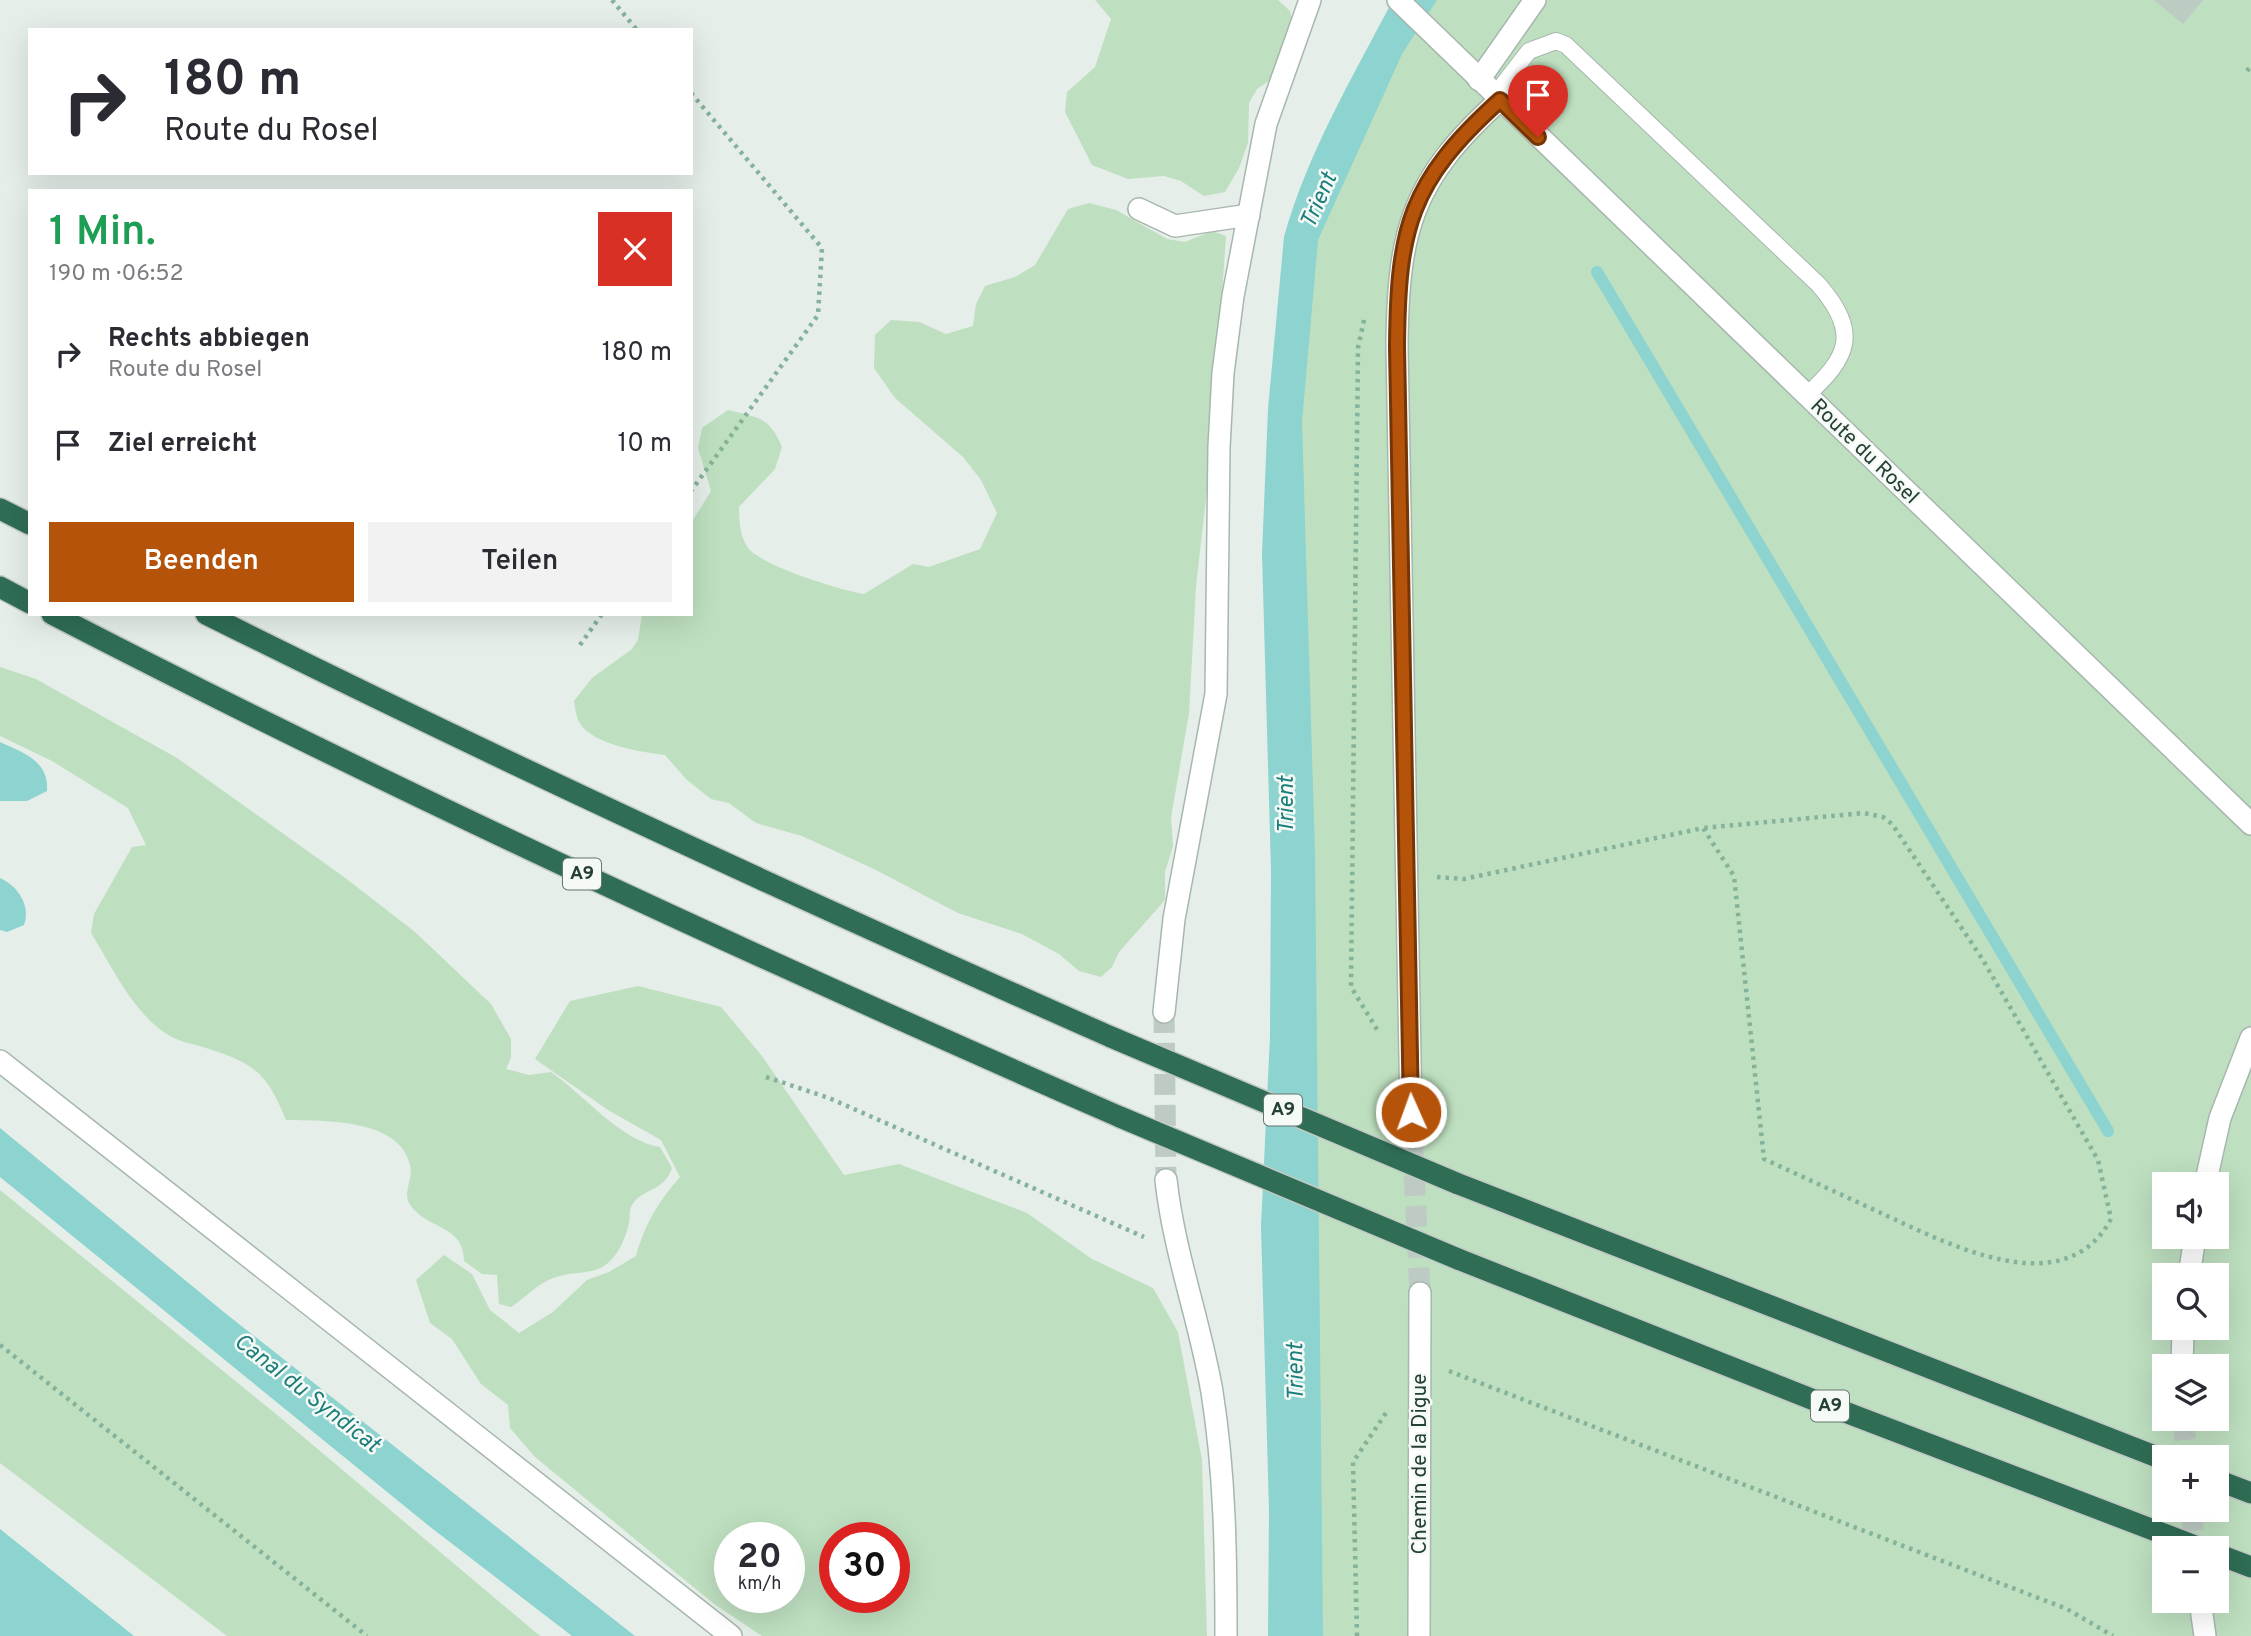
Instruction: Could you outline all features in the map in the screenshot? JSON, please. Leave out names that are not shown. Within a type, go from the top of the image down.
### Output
[{"type":"highway","points":[[0,509],[28,523]]},
{"type":"highway","points":[[0,587],[28,602]]},
{"type":"highway","name":"A9","points":[[56,616],[309,744],[667,915],[1120,1117],[1458,1259],[1811,1399],[2169,1536]]},
{"type":"highway","name":"A9","points":[[210,616],[597,804],[822,909],[1111,1037],[1456,1183],[2152,1455]]},
{"type":"highway","points":[[2229,1485],[2251,1493]]},
{"type":"highway","points":[[2229,1559],[2251,1567]]},
{"type":"street","points":[[1164,1012],[1174,919],[1216,694],[1223,373],[1233,296],[1275,93],[1310,0]]},
{"type":"street","name":"Route du Rosel","points":[[1398,0],[2251,824]]},
{"type":"street","points":[[1479,79],[1535,0]]},
{"type":"street","points":[[1411,1112],[1397,347],[1402,248],[1423,189],[1459,141],[1497,98]]},
{"type":"street","points":[[1139,209],[1175,226],[1249,215]]},
{"type":"street","points":[[2208,1172],[2220,1118],[2251,1038]]},
{"type":"street","points":[[0,1061],[731,1636]]},
{"type":"street","points":[[1166,1180],[1177,1251],[1204,1349],[1220,1448],[1225,1508],[1226,1636]]},
{"type":"street","name":"Chemin de la Digue","points":[[1419,1636],[1420,1293]]},
{"type":"street","points":[[2202,1613],[2205,1636]]},
{"type":"lane","points":[[1497,98],[1529,51],[1543,43],[1556,41],[1566,45],[1819,285],[1839,308],[1845,337],[1839,361],[1806,396]]},
{"type":"path","points":[[612,0],[635,28]]},
{"type":"path","points":[[693,95],[822,248],[818,316],[693,488]]},
{"type":"path","points":[[1367,307],[1358,348],[1351,987],[1384,1040]]},
{"type":"path","points":[[580,645],[601,616]]},
{"type":"path","points":[[1408,875],[1464,879],[1703,828],[1864,813],[1883,817],[1892,824],[1983,960],[2098,1160],[2111,1219],[2100,1239],[2078,1255],[2056,1260],[2036,1264],[2003,1260],[1961,1249],[1764,1159],[1734,876],[1703,828]]},
{"type":"path","points":[[766,1077],[829,1098],[1177,1251]]},
{"type":"path","points":[[0,1345],[367,1636]]},
{"type":"path","points":[[1420,1361],[2067,1609],[2113,1636]]},
{"type":"path","points":[[1357,1636],[1353,1462],[1390,1406]]},
{"type":"green space","points":[[1095,0],[1278,0],[1290,11],[1299,49],[1287,69],[1257,89],[1249,103],[1248,143],[1239,168],[1225,192],[1204,196],[1181,181],[1164,176],[1128,179],[1092,165],[1065,112],[1067,92],[1095,67],[1111,19]]},
{"type":"green space","points":[[1414,0],[2251,0],[2251,1636],[1292,1636],[1286,483],[1313,232]]},
{"type":"green space","points":[[1089,203],[1116,210],[1167,239],[1185,242],[1212,231],[1226,236],[1219,336],[1213,366],[1216,411],[1196,586],[1189,713],[1171,818],[1173,846],[1165,872],[1165,900],[1119,952],[1112,967],[1101,977],[1079,971],[1059,954],[1022,934],[958,913],[874,869],[802,836],[756,823],[729,803],[711,799],[687,780],[665,755],[618,746],[585,730],[579,722],[574,701],[592,678],[632,649],[638,640],[642,616],[693,616],[693,520],[711,491],[698,448],[702,428],[728,410],[762,420],[772,429],[782,447],[775,469],[739,507],[745,542],[752,552],[762,558],[806,578],[864,594],[913,564],[929,567],[980,549],[997,513],[981,480],[963,457],[895,398],[874,368],[875,335],[891,320],[919,322],[946,334],[973,326],[976,304],[985,286],[1015,277],[1035,265],[1068,209]]},
{"type":"green space","points":[[0,667],[36,679],[177,758],[344,877],[415,932],[491,1004],[511,1039],[511,1058],[506,1069],[529,1075],[551,1072],[617,1127],[646,1143],[660,1147],[672,1168],[664,1182],[640,1196],[631,1207],[624,1238],[610,1261],[593,1271],[566,1274],[546,1281],[511,1307],[499,1304],[497,1275],[482,1274],[464,1261],[462,1249],[452,1234],[418,1214],[411,1206],[407,1196],[410,1165],[403,1150],[391,1138],[358,1125],[286,1120],[272,1091],[257,1072],[222,1053],[174,1038],[145,1016],[91,933],[94,914],[132,847],[146,845],[128,808],[52,761],[0,736]]},
{"type":"green space","points":[[638,986],[721,1007],[762,1056],[844,1175],[899,1164],[1027,1213],[1092,1259],[1153,1288],[1178,1332],[1202,1460],[1207,1636],[762,1636],[728,1613],[805,1613],[805,1522],[714,1522],[714,1604],[535,1457],[510,1428],[508,1405],[481,1384],[452,1339],[430,1323],[416,1280],[444,1255],[472,1274],[490,1310],[519,1333],[553,1312],[587,1280],[609,1272],[636,1256],[653,1214],[680,1177],[661,1140],[608,1110],[535,1059],[570,1001]]},
{"type":"green space","points":[[0,1190],[276,1414],[540,1636],[227,1636],[0,1463]]},
{"type":"water","name":"Trient","points":[[1393,0],[1437,0],[1402,54],[1318,240],[1302,422],[1315,854],[1323,1636],[1268,1636],[1269,1511],[1261,1226],[1270,1036],[1271,871],[1262,553],[1268,409],[1284,237],[1318,146]]},
{"type":"water","points":[[0,742],[26,754],[39,765],[47,781],[47,791],[27,801],[0,801]]},
{"type":"water","points":[[0,878],[17,891],[26,911],[24,925],[7,932],[0,930]]},
{"type":"water","name":"Canal du Syndicat","points":[[0,1128],[225,1313],[635,1636],[572,1636],[429,1526],[0,1177]]},
{"type":"water","points":[[0,1529],[134,1636],[0,1636]]},
{"type":"building","points":[[2154,0],[2203,0],[2183,24]]},
{"type":"waterway","points":[[1597,272],[2108,1131]]},
{"type":"tunnel","points":[[1164,1012],[1166,1180]]},
{"type":"tunnel","points":[[1411,1113],[1420,1293]]},
{"type":"tunnel","points":[[2184,1431],[2186,1445]]},
{"type":"tunnel","points":[[2192,1522],[2194,1536]]},
{"type":"route","points":[[1411,1112],[1397,347],[1402,248],[1414,208],[1423,189],[1459,141],[1500,100],[1538,137]]}]
